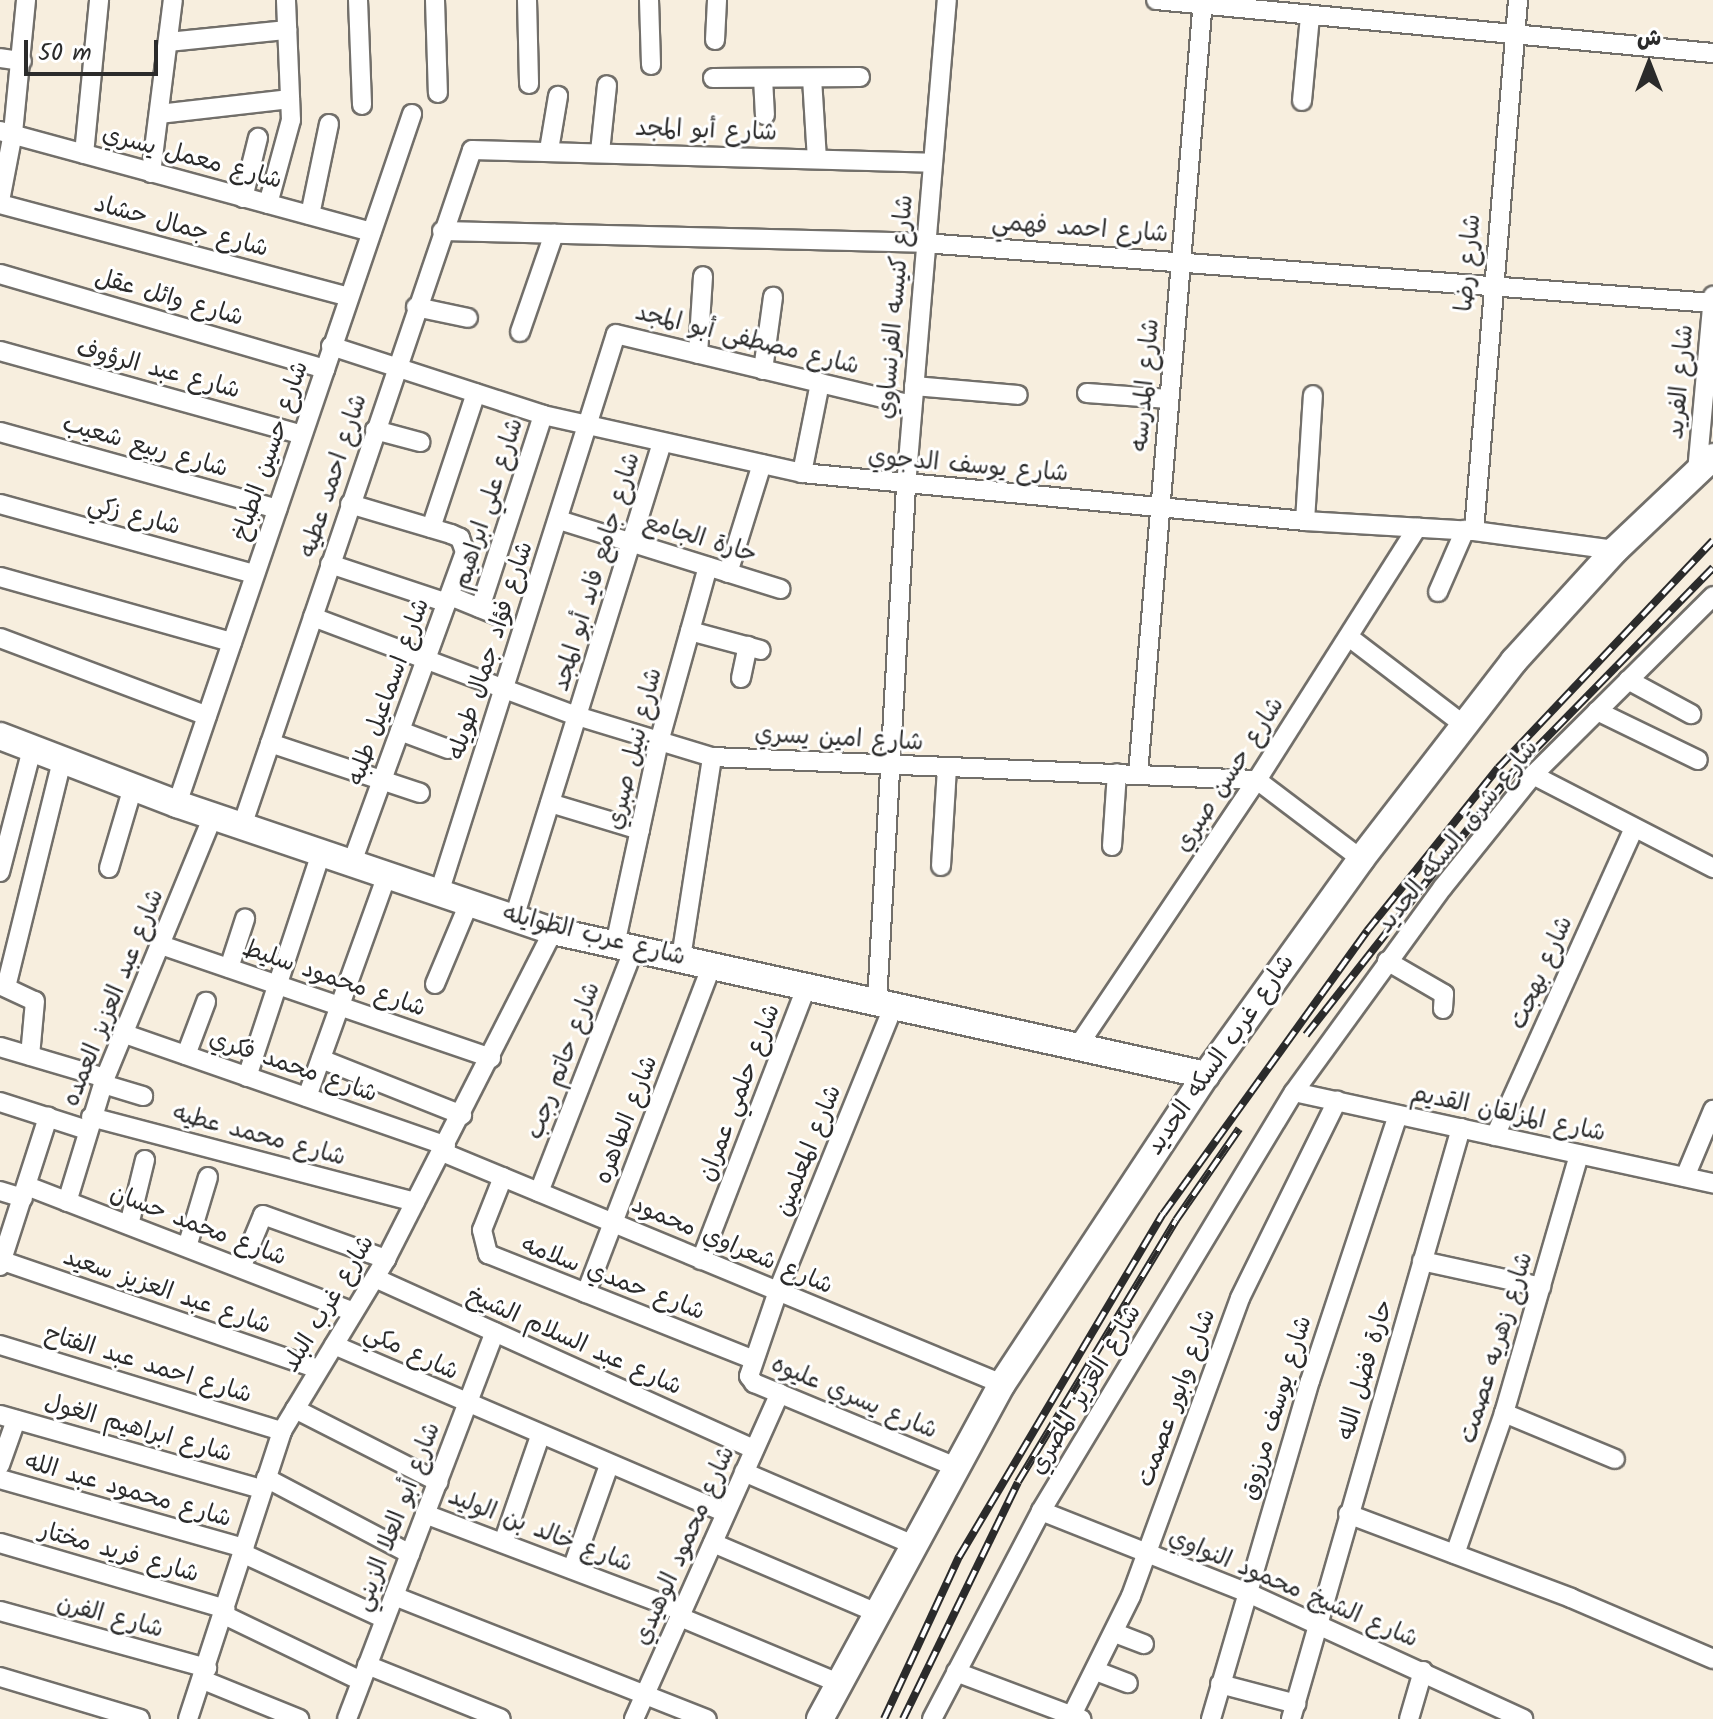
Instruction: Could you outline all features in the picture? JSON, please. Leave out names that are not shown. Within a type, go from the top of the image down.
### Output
[{"type":"street","points":[[0,203],[7,132],[22,61],[26,0]]},
{"type":"street","points":[[84,154],[99,0]]},
{"type":"street","points":[[151,173],[173,0]]},
{"type":"street","points":[[268,204],[290,131],[286,0]]},
{"type":"street","points":[[358,0],[362,105]]},
{"type":"street","points":[[435,0],[438,93]]},
{"type":"street","points":[[527,0],[529,84]]},
{"type":"street","points":[[649,0],[651,65]]},
{"type":"street","points":[[715,40],[717,0]]},
{"type":"street","name":"شارع كنيسه الفرنساوي","points":[[885,1003],[890,767],[906,486],[924,243],[947,0]]},
{"type":"street","points":[[1156,0],[1315,11],[1713,53]]},
{"type":"street","name":"شارع رضا","points":[[1438,592],[1469,531],[1518,0]]},
{"type":"street","name":"شارع المدرسه","points":[[1138,774],[1202,3]]},
{"type":"street","points":[[1302,101],[1315,11]]},
{"type":"street","points":[[168,42],[287,30]]},
{"type":"street","points":[[0,58],[22,61]]},
{"type":"street","points":[[713,78],[860,77]]},
{"type":"street","points":[[763,78],[765,115]]},
{"type":"street","points":[[812,78],[817,159]]},
{"type":"street","points":[[600,152],[607,85]]},
{"type":"street","points":[[549,150],[558,96]]},
{"type":"street","points":[[159,114],[290,99]]},
{"type":"street","name":"شارع حسين الطباخ","points":[[177,804],[412,114]]},
{"type":"street","points":[[310,215],[329,124]]},
{"type":"street","name":"شارع معمل يسري","points":[[7,132],[371,232]]},
{"type":"street","points":[[243,198],[258,138]]},
{"type":"street","name":"شارع أبو المجد","points":[[479,148],[932,163]]},
{"type":"street","name":"شارع احمد عطيه","points":[[242,826],[469,153],[479,148]]},
{"type":"street","name":"شارع جمال حشاد","points":[[0,203],[349,297]]},
{"type":"street","name":"شارع احمد فهمي","points":[[442,231],[924,243],[1181,259],[1712,303]]},
{"type":"street","points":[[520,332],[554,234]]},
{"type":"street","name":"شارع وائل عقل","points":[[0,274],[325,369]]},
{"type":"street","points":[[698,354],[703,276]]},
{"type":"street","name":"شارع الفريد","points":[[1705,465],[1713,296]]},
{"type":"street","points":[[763,370],[773,297]]},
{"type":"street","points":[[416,307],[468,318]]},
{"type":"street","name":"شارع مصطفى أبو المجد","points":[[589,425],[616,334],[820,383],[913,396],[1018,395]]},
{"type":"street","name":"شارع يوسف الدجوي","points":[[331,346],[543,415],[802,473],[906,486],[1305,521],[1469,531],[1615,550]]},
{"type":"street","name":"شارع عبد الرؤوف","points":[[0,351],[302,435]]},
{"type":"street","points":[[802,473],[820,383]]},
{"type":"street","points":[[350,504],[431,528],[476,393]]},
{"type":"street","points":[[1087,393],[1169,399]]},
{"type":"street","points":[[1305,521],[1313,395]]},
{"type":"street","name":"شارع علي ابراهيم","points":[[330,564],[489,612],[543,415]]},
{"type":"street","name":"شارع فؤاد جمال طويله","points":[[439,893],[589,425]]},
{"type":"street","points":[[375,430],[420,442]]},
{"type":"street","name":"شارع ربيع شعيب","points":[[0,432],[277,509]]},
{"type":"street","name":"شارع جامع فايد أبو المجد","points":[[514,918],[662,442]]},
{"type":"street","points":[[728,573],[762,464]]},
{"type":"street","name":"شارع غرب السكه الحديد","points":[[820,1719],[836,1682],[911,1544],[958,1468],[1002,1384],[1206,1075],[1361,859],[1464,725],[1615,550],[1705,465]]},
{"type":"street","name":"شارع زكي","points":[[0,504],[255,574]]},
{"type":"street","name":"حارة الجامع","points":[[559,520],[780,589]]},
{"type":"street","name":"شارع اسماعيل طلبه","points":[[352,863],[465,552],[460,538],[431,528]]},
{"type":"street","name":"شارع حسن صبري","points":[[1078,1046],[1257,780],[1417,528]]},
{"type":"street","name":"شارع نبيل صبري","points":[[624,946],[640,830],[659,742],[708,567]]},
{"type":"street","points":[[0,577],[232,642]]},
{"type":"street","name":"شارع شرق السكه الحديد","points":[[1294,1092],[1387,962],[1533,775],[1713,596]]},
{"type":"street","name":"شارع امين يسري","points":[[313,617],[577,716],[712,757],[890,767],[1257,780]]},
{"type":"street","points":[[690,631],[754,648],[741,678]]},
{"type":"street","points":[[1349,637],[1464,725]]},
{"type":"street","points":[[0,638],[207,716]]},
{"type":"street","points":[[1628,680],[1691,714]]},
{"type":"street","points":[[1597,711],[1698,760]]},
{"type":"street","points":[[400,731],[448,749]]},
{"type":"street","name":"شارع عرب الطوايله","points":[[0,736],[177,804],[553,931],[1206,1075]]},
{"type":"street","points":[[270,743],[420,793]]},
{"type":"street","points":[[0,872],[32,749]]},
{"type":"street","points":[[681,958],[712,757]]},
{"type":"street","points":[[30,1056],[35,1001],[3,986],[62,760]]},
{"type":"street","points":[[941,866],[947,769]]},
{"type":"street","points":[[1112,846],[1117,773]]},
{"type":"street","points":[[1533,775],[1633,830],[1713,868]]},
{"type":"street","points":[[1257,780],[1361,859]]},
{"type":"street","points":[[109,868],[133,787]]},
{"type":"street","points":[[550,803],[640,830]]},
{"type":"street","name":"شارع عبد العزيز العمده","points":[[67,1202],[104,1081],[213,816]]},
{"type":"street","name":"شارع بهجت","points":[[1495,1136],[1633,830]]},
{"type":"street","points":[[247,1077],[321,853]]},
{"type":"street","points":[[307,1097],[387,875]]},
{"type":"street","points":[[435,984],[469,903]]},
{"type":"street","points":[[229,968],[245,919]]},
{"type":"street","name":"شارع غرب البلد","points":[[188,1719],[282,1431],[386,1259],[553,931]]},
{"type":"street","name":"شارع محمود سليط","points":[[161,945],[491,1058]]},
{"type":"street","name":"شارع حاتم رجب","points":[[539,1192],[624,946]]},
{"type":"street","points":[[1387,962],[1444,994],[1443,1009]]},
{"type":"street","name":"شارع الطاهره","points":[[586,1293],[712,965]]},
{"type":"street","name":"شارع حلمي عمران","points":[[701,1260],[806,988]]},
{"type":"street","points":[[186,1055],[206,1002]]},
{"type":"street","name":"شارع المعلمين","points":[[754,1360],[885,1003]]},
{"type":"street","name":"شارع محمد فكري","points":[[125,1034],[307,1097],[444,1149]]},
{"type":"street","points":[[0,1047],[143,1096]]},
{"type":"street","points":[[321,1059],[462,1115]]},
{"type":"street","name":"شارع المزلقان القديم","points":[[1294,1092],[1713,1183]]},
{"type":"street","name":"شارع العزيز المصري","points":[[932,1719],[1041,1511],[1294,1092]]},
{"type":"street","name":"شارع وابور عصمت","points":[[1074,1718],[1115,1633],[1147,1553],[1240,1298],[1337,1101]]},
{"type":"street","name":"شارع محمد عطيه","points":[[0,1102],[48,1117],[89,1123],[415,1202]]},
{"type":"street","points":[[1685,1177],[1713,1110]]},
{"type":"street","name":"شارع يوسف مرزوق","points":[[1211,1719],[1246,1592],[1398,1115]]},
{"type":"street","points":[[1,1262],[48,1117]]},
{"type":"street","name":"حارة فضل الله","points":[[1294,1711],[1461,1128]]},
{"type":"street","name":"شارع شعراوي محمود","points":[[444,1149],[503,1177],[1002,1384]]},
{"type":"street","name":"شارع زهريه عصمت","points":[[1455,1554],[1504,1413],[1579,1155]]},
{"type":"street","points":[[129,1225],[145,1160]]},
{"type":"street","points":[[187,1247],[208,1177]]},
{"type":"street","name":"شارع حمدي سلامه","points":[[503,1177],[482,1230],[488,1254],[754,1360]]},
{"type":"street","name":"شارع محمد حسان","points":[[0,1191],[25,1192],[67,1202],[353,1312]]},
{"type":"street","points":[[241,1268],[263,1215],[386,1259]]},
{"type":"street","points":[[1422,1261],[1541,1287]]},
{"type":"street","name":"شارع عبد العزيز سعيد","points":[[1,1262],[319,1369]]},
{"type":"street","points":[[1489,1296],[1494,1277]]},
{"type":"street","name":"شارع عبد السلام الشيخ","points":[[375,1278],[754,1449]]},
{"type":"street","name":"شارع أبو العلا الزيني","points":[[347,1719],[495,1332]]},
{"type":"street","name":"شارع احمد عبد الفتاح","points":[[0,1345],[282,1431]]},
{"type":"street","name":"شارع مكي","points":[[334,1345],[467,1406],[726,1513]]},
{"type":"street","name":"شارع يسري عليوه","points":[[754,1360],[752,1381],[958,1468]]},
{"type":"street","name":"شارع محمود الوهيدي","points":[[634,1719],[780,1393]]},
{"type":"street","points":[[295,1409],[438,1482]]},
{"type":"street","points":[[1504,1413],[1615,1459]]},
{"type":"street","points":[[0,1465],[8,1417]]},
{"type":"street","name":"شارع ابراهيم الغول","points":[[8,1417],[264,1483],[410,1554]]},
{"type":"street","points":[[503,1543],[540,1436]]},
{"type":"street","points":[[572,1569],[609,1465]]},
{"type":"street","points":[[744,1472],[911,1544]]},
{"type":"street","name":"شارع محمود عبد الله","points":[[0,1479],[243,1550],[385,1619]]},
{"type":"street","name":"شارع الشيخ محمود النواوي","points":[[1041,1511],[1246,1592],[1423,1671],[1498,1713],[1523,1719]]},
{"type":"street","name":"شارع خالد بن الوليد","points":[[425,1514],[572,1569],[836,1682]]},
{"type":"street","points":[[1348,1514],[1713,1659]]},
{"type":"street","name":"شارع فريد مختار","points":[[0,1543],[225,1612],[364,1673],[501,1719]]},
{"type":"street","points":[[713,1543],[875,1612]]},
{"type":"street","points":[[394,1596],[707,1719]]},
{"type":"street","name":"شارع الفرن","points":[[0,1611],[205,1674],[299,1719]]},
{"type":"street","points":[[1115,1633],[1144,1644]]},
{"type":"street","points":[[1096,1671],[1128,1683]]},
{"type":"street","points":[[1409,1719],[1423,1671]]},
{"type":"street","points":[[956,1672],[1074,1718]]},
{"type":"street","points":[[0,1677],[140,1719]]},
{"type":"street","points":[[1220,1684],[1294,1711]]},
{"type":"railway","points":[[884,1719],[959,1557],[1163,1214],[1367,931],[1498,768],[1713,541]]},
{"type":"railway","points":[[1306,1035],[1513,772],[1713,568]]},
{"type":"railway","points":[[903,1719],[1018,1482],[1176,1220],[1239,1129]]}]
